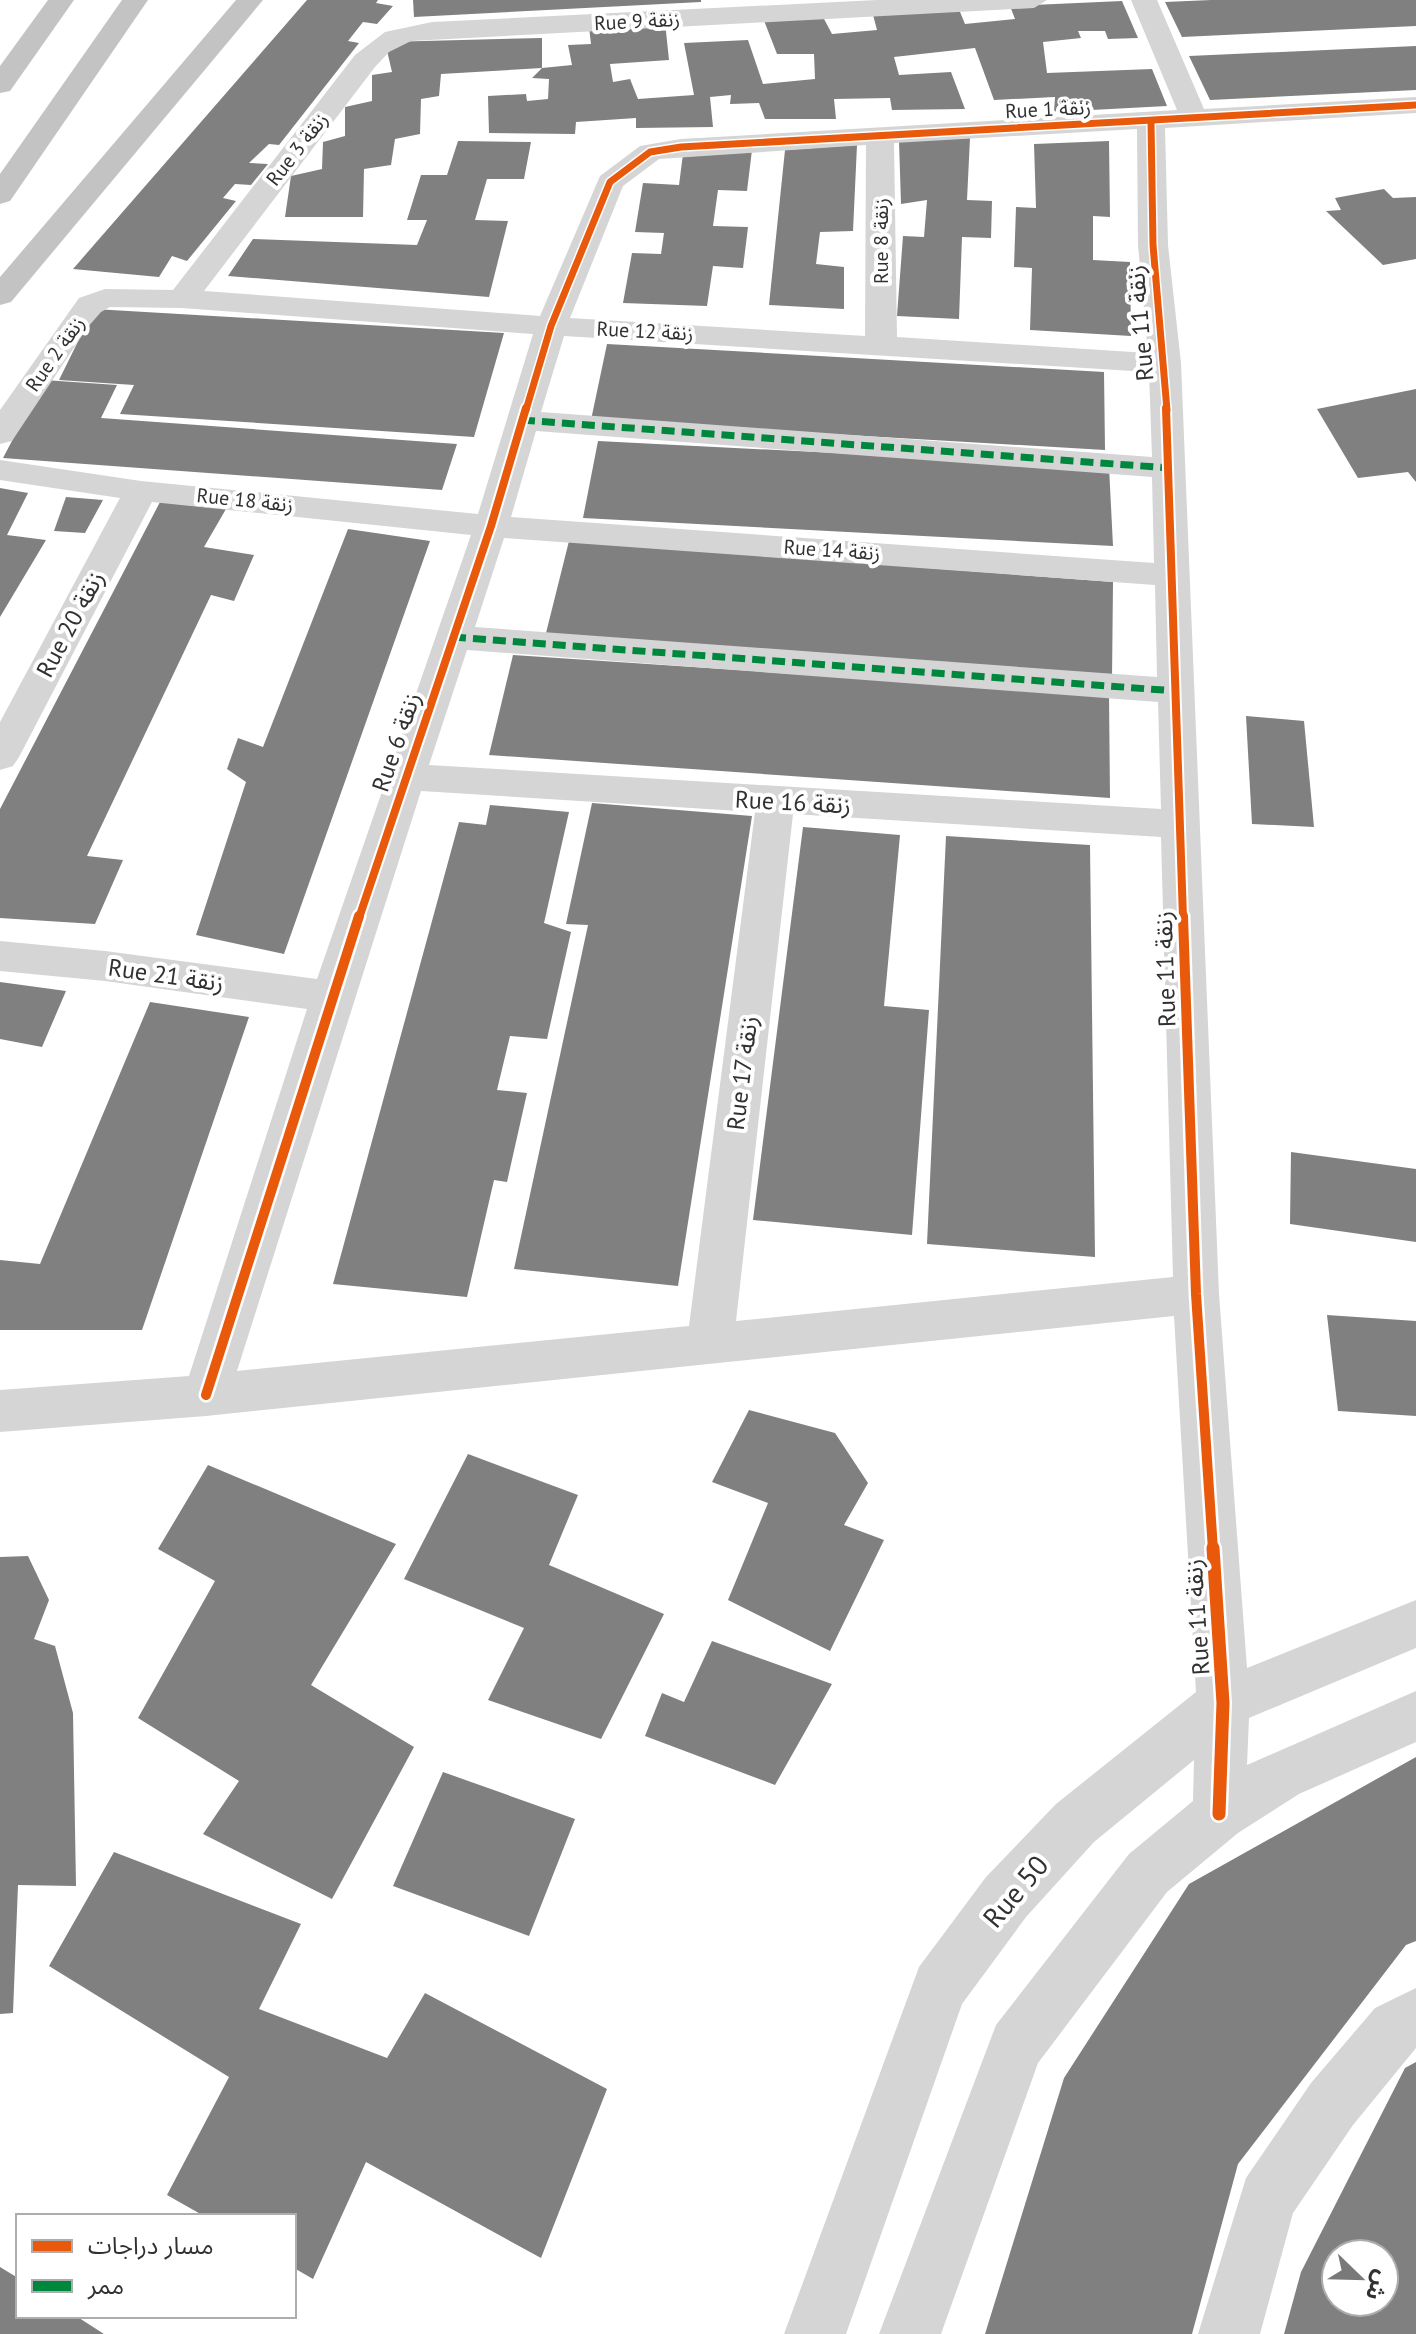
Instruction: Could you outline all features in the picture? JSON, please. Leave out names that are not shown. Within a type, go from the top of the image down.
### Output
[{"type":"highway","points":[[0,85],[61,0]]},
{"type":"highway","points":[[0,195],[135,0]]},
{"type":"highway","points":[[0,296],[250,0]]},
{"type":"street","name":"Rue 9 زنقة","points":[[432,30],[1034,0]]},
{"type":"street","points":[[1144,0],[1195,119]]},
{"type":"street","name":"Rue 3 زنقة","points":[[182,299],[381,43],[395,35],[432,30]]},
{"type":"street","name":"Rue 1 زنقة","points":[[681,147],[1416,105]]},
{"type":"street","name":"Rue 11 زنقة","points":[[1151,122],[1153,245],[1165,363],[1196,1294],[1223,1703],[1219,1814]]},
{"type":"street","name":"Rue 8 زنقة","points":[[880,137],[881,345]]},
{"type":"street","name":"Rue 6 زنقة","points":[[206,1395],[332,997],[491,526],[551,326],[610,182],[650,152],[681,147]]},
{"type":"street","name":"Rue 12 زنقة","points":[[125,297],[1165,363]]},
{"type":"street","name":"Rue 2 زنقة","points":[[0,434],[90,305],[105,298],[125,297]]},
{"type":"street","points":[[522,420],[1169,468]]},
{"type":"street","name":"Rue 18 زنقة","points":[[0,470],[141,491],[491,526]]},
{"type":"street","name":"Rue 20 زنقة","points":[[0,757],[141,491]]},
{"type":"street","name":"Rue 14 زنقة","points":[[491,526],[1173,575]]},
{"type":"street","points":[[453,637],[1176,691]]},
{"type":"street","name":"Rue 16 زنقة","points":[[405,777],[775,802],[1180,824]]},
{"type":"street","name":"Rue 17 زنقة","points":[[710,1344],[775,802]]},
{"type":"street","name":"Rue 21 زنقة","points":[[0,956],[105,966],[332,997]]},
{"type":"street","points":[[0,1411],[206,1395],[1196,1294]]},
{"type":"street","name":"Rue 50","points":[[815,2334],[939,1987],[1006,1897],[1075,1823],[1223,1703],[1416,1624]]},
{"type":"street","points":[[910,2334],[1016,2045],[1148,1873],[1219,1814],[1280,1775],[1416,1716]]},
{"type":"street","points":[[1229,2334],[1267,2199],[1332,2104],[1395,2028],[1416,2017]]},
{"type":"building","points":[[307,0],[378,0],[376,3],[393,6],[377,24],[363,22],[348,41],[359,43],[279,145],[269,144],[249,163],[268,164],[251,185],[235,184],[223,198],[236,201],[187,261],[172,256],[159,277],[73,269]]},
{"type":"building","points":[[413,0],[701,0],[701,2],[414,17]]},
{"type":"building","points":[[1416,0],[1416,26],[1182,37],[1165,2]]},
{"type":"building","points":[[1122,1],[1138,38],[1108,39],[1105,31],[1078,31],[1081,38],[1043,42],[1047,73],[1152,69],[1167,106],[1054,112],[1055,97],[994,100],[975,48],[894,57],[899,75],[951,72],[965,109],[892,110],[890,98],[834,99],[836,119],[765,119],[759,103],[730,104],[731,95],[710,97],[713,127],[636,128],[636,118],[576,122],[575,134],[489,133],[488,96],[526,94],[527,101],[548,99],[549,79],[532,78],[542,68],[572,65],[568,45],[591,44],[589,27],[665,22],[669,60],[610,64],[613,82],[630,79],[638,99],[694,95],[684,43],[748,40],[763,84],[815,79],[814,54],[777,54],[763,18],[823,17],[832,34],[877,30],[872,11],[958,7],[965,24],[1015,19],[1010,6]]},
{"type":"building","points":[[542,38],[542,68],[441,74],[439,96],[421,99],[420,134],[395,139],[391,165],[364,169],[363,217],[285,217],[291,176],[322,169],[323,142],[345,136],[345,107],[372,101],[372,75],[392,72],[385,42]]},
{"type":"building","points":[[1416,46],[1416,90],[1210,100],[1189,56]]},
{"type":"building","points":[[970,138],[967,200],[992,201],[991,238],[962,237],[959,319],[897,316],[903,236],[924,237],[927,200],[901,204],[899,141]]},
{"type":"building","points":[[458,141],[531,142],[524,179],[487,179],[475,220],[508,221],[489,297],[228,276],[253,239],[417,245],[427,220],[407,220],[421,175],[447,175]]},
{"type":"building","points":[[1109,141],[1110,217],[1093,216],[1093,260],[1130,262],[1131,336],[1030,330],[1032,268],[1014,267],[1016,207],[1036,208],[1034,144]]},
{"type":"building","points":[[857,145],[853,231],[820,232],[816,264],[844,267],[844,309],[769,305],[785,150]]},
{"type":"building","points":[[752,150],[747,191],[718,190],[713,226],[748,227],[743,268],[713,266],[707,306],[623,303],[632,253],[661,254],[664,233],[635,232],[643,183],[679,185],[683,154]]},
{"type":"building","points":[[1384,189],[1393,198],[1416,197],[1416,259],[1383,265],[1326,211],[1341,210],[1335,198]]},
{"type":"building","points":[[94,309],[504,333],[474,437],[120,414],[134,385],[59,380]]},
{"type":"building","points":[[607,344],[1104,372],[1105,450],[591,420]]},
{"type":"building","points":[[44,380],[117,385],[101,418],[457,444],[442,490],[3,458]]},
{"type":"building","points":[[1416,389],[1416,482],[1408,472],[1358,478],[1317,409]]},
{"type":"building","points":[[598,441],[1109,467],[1113,546],[583,518]]},
{"type":"building","points":[[0,488],[28,493],[7,535],[46,540],[0,617]]},
{"type":"building","points":[[66,497],[103,500],[85,533],[54,531]]},
{"type":"building","points":[[160,502],[226,509],[204,547],[254,555],[234,601],[211,595],[87,856],[123,860],[95,924],[0,918],[0,809]]},
{"type":"building","points":[[348,529],[430,541],[284,954],[196,935],[246,782],[227,769],[238,738],[263,747]]},
{"type":"building","points":[[569,541],[1113,582],[1112,678],[546,633]]},
{"type":"building","points":[[513,655],[1109,695],[1110,798],[489,755]]},
{"type":"building","points":[[1246,716],[1304,721],[1314,827],[1252,824]]},
{"type":"building","points":[[592,803],[752,816],[678,1286],[514,1269],[588,925],[566,924]]},
{"type":"building","points":[[490,805],[569,812],[544,923],[571,932],[547,1039],[510,1036],[497,1090],[527,1093],[507,1182],[494,1180],[467,1297],[333,1284],[459,822],[486,825]]},
{"type":"building","points":[[803,827],[900,835],[884,1006],[929,1010],[912,1235],[753,1220]]},
{"type":"building","points":[[946,836],[1090,845],[1095,1257],[927,1244]]},
{"type":"building","points":[[0,982],[66,991],[42,1047],[0,1039]]},
{"type":"building","points":[[150,1002],[249,1017],[142,1330],[0,1330],[0,1260],[40,1264]]},
{"type":"building","points":[[1291,1152],[1416,1169],[1416,1242],[1290,1224]]},
{"type":"building","points":[[1327,1315],[1416,1321],[1416,1416],[1338,1411]]},
{"type":"building","points":[[749,1410],[835,1433],[868,1483],[844,1525],[884,1540],[830,1651],[728,1600],[768,1503],[712,1482]]},
{"type":"building","points":[[468,1454],[578,1495],[549,1565],[664,1614],[601,1739],[488,1700],[524,1628],[404,1579]]},
{"type":"building","points":[[208,1465],[396,1544],[311,1685],[414,1747],[332,1899],[203,1834],[239,1781],[138,1718],[215,1581],[158,1549]]},
{"type":"building","points":[[28,1556],[49,1600],[34,1639],[55,1646],[73,1713],[76,1886],[18,1885],[13,2013],[0,2014],[0,1557]]},
{"type":"building","points":[[712,1641],[832,1684],[775,1785],[645,1736],[662,1693],[684,1702]]},
{"type":"building","points":[[1416,1757],[1416,1941],[1406,1945],[1238,2164],[1192,2334],[985,2334],[1064,2078],[1189,1884]]},
{"type":"building","points":[[443,1772],[575,1819],[529,1936],[393,1886]]},
{"type":"building","points":[[114,1852],[301,1924],[259,2009],[387,2058],[425,1993],[607,2089],[541,2258],[366,2162],[313,2279],[296,2269],[296,2214],[200,2214],[167,2195],[229,2077],[49,1966]]},
{"type":"building","points":[[1416,2062],[1416,2334],[1284,2334],[1301,2272],[1405,2068]]},
{"type":"building","points":[[0,2267],[16,2277],[16,2318],[79,2318],[104,2334],[0,2334]]},
{"type":"marked path","points":[[522,420],[1169,468]]},
{"type":"marked path","points":[[453,637],[1176,691]]},
{"type":"cycle path","points":[[206,1395],[332,997],[491,526],[551,326],[610,182],[650,152],[681,147],[1416,105]]},
{"type":"cycle path","points":[[1151,122],[1153,245],[1165,363],[1196,1294],[1223,1703],[1219,1814]]}]
